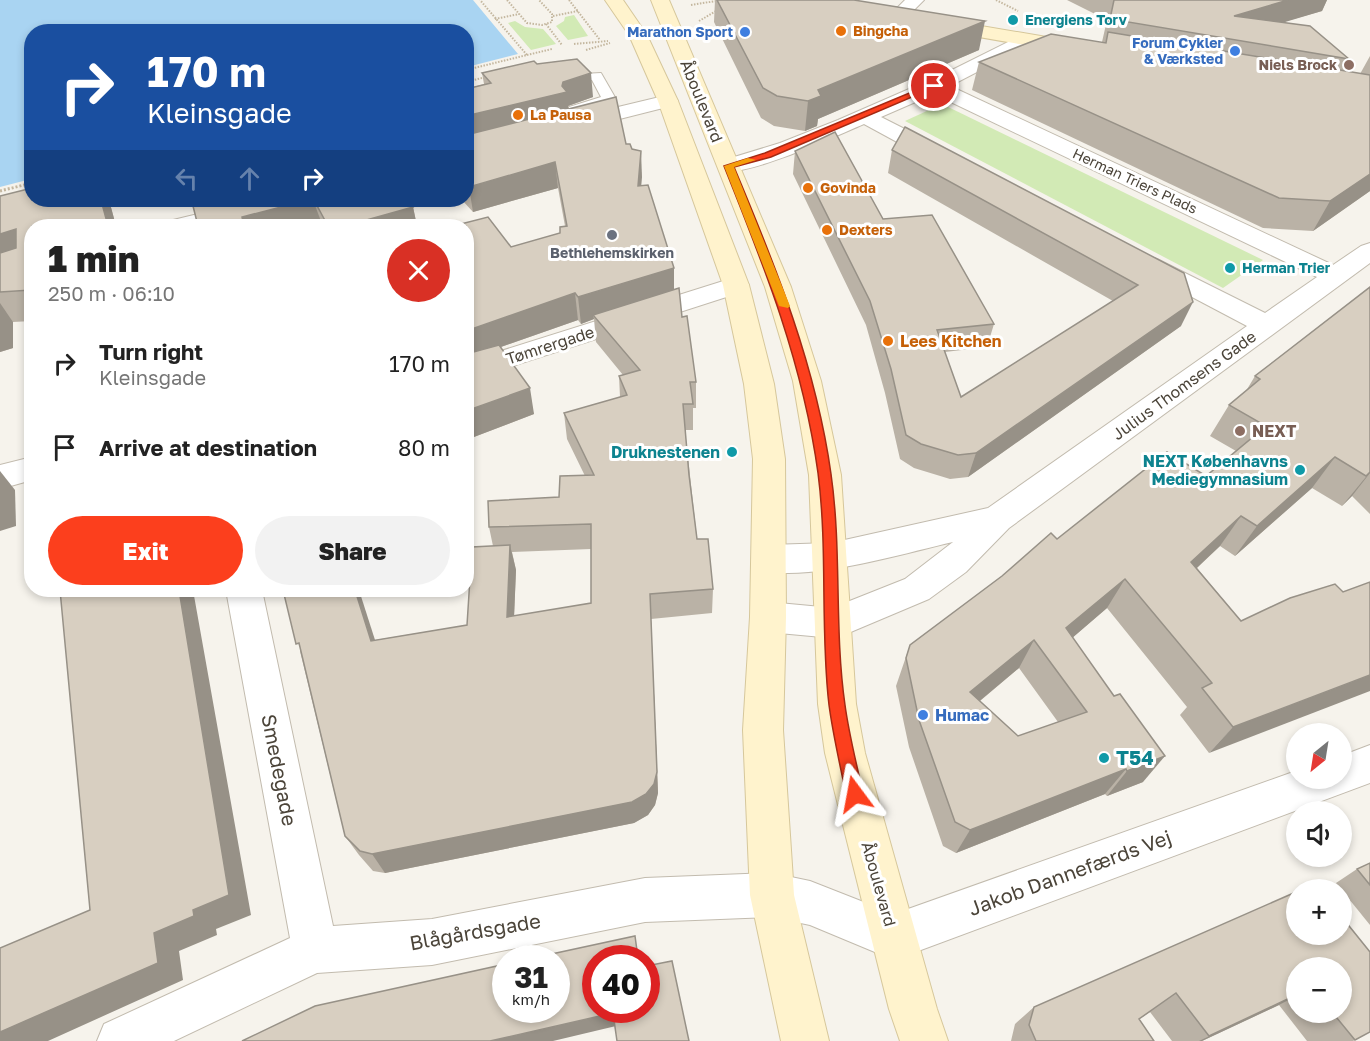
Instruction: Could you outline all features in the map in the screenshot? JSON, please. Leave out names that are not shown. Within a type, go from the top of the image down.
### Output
[{"type":"street","name":"Åboulevard","points":[[614,0],[638,35],[668,101],[736,285],[759,384],[769,459],[768,617],[763,730],[791,899],[794,1000],[805,1041]]},
{"type":"street","name":"Åboulevard","points":[[660,0],[778,287],[807,381],[825,476],[837,704],[845,753],[912,1009],[924,1041]]},
{"type":"street","points":[[897,17],[915,0]]},
{"type":"street","points":[[873,13],[1100,52]]},
{"type":"street","points":[[729,166],[768,155],[864,116],[988,62],[1023,40]]},
{"type":"street","name":"Herman Triers Plads","points":[[934,86],[1335,276]]},
{"type":"street","points":[[551,131],[668,101]]},
{"type":"street","points":[[864,116],[966,169]]},
{"type":"street","points":[[206,219],[255,207]]},
{"type":"street","points":[[1131,255],[1266,325]]},
{"type":"street","name":"Julius Thomsens Gade","points":[[768,617],[833,623],[917,589],[954,562],[997,519],[1335,276],[1366,258]]},
{"type":"street","name":"Tømrergade","points":[[474,369],[736,285]]},
{"type":"street","points":[[0,477],[24,470]]},
{"type":"street","name":"Julius Thomsens Gade","points":[[769,559],[831,556],[997,519]]},
{"type":"street","name":"Smedegade","points":[[245,597],[315,950]]},
{"type":"street","points":[[1352,771],[1370,764]]},
{"type":"street","name":"Jakob Dannefærds Vej","points":[[894,937],[1300,789]]},
{"type":"street","points":[[791,899],[894,937]]},
{"type":"street","name":"Blågårdsgade","points":[[121,1041],[315,950],[432,942],[645,900],[791,899]]},
{"type":"lane","points":[[569,66],[579,78],[596,76],[609,99],[573,109],[583,122]]},
{"type":"path","points":[[480,0],[530,59]]},
{"type":"path","points":[[507,0],[526,23],[546,24],[552,22],[553,16]]},
{"type":"path","points":[[539,0],[553,16]]},
{"type":"path","points":[[569,0],[600,40]]},
{"type":"path","points":[[700,21],[725,3]]},
{"type":"path","points":[[553,16],[578,11]]},
{"type":"path","points":[[495,20],[519,14]]},
{"type":"path","points":[[546,24],[564,46]]},
{"type":"path","points":[[474,68],[526,55]]},
{"type":"path","points":[[474,80],[486,77]]},
{"type":"path","points":[[0,191],[24,185]]},
{"type":"green space","points":[[574,15],[588,36],[568,40],[556,26],[564,21],[565,17]]},
{"type":"green space","points":[[515,21],[525,27],[543,29],[556,44],[531,50],[508,23]]},
{"type":"green space","points":[[942,104],[1263,260],[1223,288],[905,121]]},
{"type":"water","points":[[0,0],[473,0],[518,54],[474,65],[474,24],[24,24],[24,181],[0,187]]},
{"type":"building","points":[[717,0],[854,0],[985,21],[818,90],[821,96],[808,101],[777,96],[763,88]]},
{"type":"building","points":[[1114,0],[1288,0],[1234,16],[1310,26],[1349,59],[1110,19]]},
{"type":"building","points":[[1108,32],[1370,75],[1370,174],[1330,201],[1279,198],[979,62],[1051,34],[1106,43]]},
{"type":"building","points":[[577,59],[591,73],[563,82],[562,86],[567,92],[474,114],[474,87],[491,83],[482,73],[534,61],[537,64]]},
{"type":"building","points":[[616,97],[626,144],[630,144],[632,149],[641,151],[638,186],[648,185],[674,268],[578,297],[575,293],[474,328],[474,221],[488,217],[511,247],[560,233],[560,227],[567,226],[555,162],[474,186],[474,133]]},
{"type":"building","points":[[905,127],[1184,273],[1193,302],[976,453],[958,455],[921,444],[906,435],[891,369],[870,301],[795,151],[835,132],[883,219],[932,215],[994,324],[937,330],[961,397],[1138,285],[892,150]]},
{"type":"building","points":[[24,190],[24,207],[103,207],[106,219],[24,219],[24,290],[0,292],[0,253],[16,248],[16,229],[0,234],[0,196]]},
{"type":"building","points":[[193,207],[281,207],[242,217],[242,219],[196,219]]},
{"type":"building","points":[[318,207],[413,207],[370,219],[324,219]]},
{"type":"building","points":[[1370,287],[1370,472],[1366,476],[1335,457],[1257,526],[1241,516],[1191,562],[1241,621],[1290,598],[1335,584],[1343,592],[1370,582],[1370,675],[1233,727],[1202,688],[1212,683],[1125,579],[1066,628],[1114,696],[1120,694],[1165,756],[970,830],[955,822],[919,720],[906,658],[910,645],[1002,576],[1051,533],[1057,539],[1167,452],[1206,476],[1266,426],[1229,405],[1260,379],[1255,376]],"holes":[[[1034,640],[1087,712],[1018,736],[970,692]]]},
{"type":"building","points":[[679,288],[682,317],[687,316],[696,382],[690,382],[693,404],[683,404],[697,539],[708,539],[713,589],[650,594],[657,772],[654,784],[646,794],[632,802],[372,854],[360,851],[345,836],[299,643],[296,644],[285,597],[357,597],[371,641],[467,625],[469,597],[474,597],[474,547],[510,545],[507,617],[591,603],[591,524],[489,527],[488,501],[559,497],[560,476],[594,475],[564,413],[627,395],[619,376],[640,370],[593,315]]},
{"type":"building","points":[[499,345],[530,388],[474,408],[474,352]]},
{"type":"building","points":[[61,597],[180,597],[229,895],[193,910],[194,916],[154,933],[158,963],[0,1032],[0,948],[90,910]]},
{"type":"building","points":[[1370,863],[1370,885],[1357,869]]},
{"type":"building","points":[[1286,896],[1286,945],[1352,945],[1352,930],[1370,952],[1370,1032],[1355,1040],[1341,1023],[1352,1023],[1352,957],[1286,957],[1286,1000],[1209,1036],[1176,993],[1139,1019],[1154,1041],[1036,1041],[1029,1025],[1034,1007]]},
{"type":"building","points":[[635,936],[636,945],[593,945]]},
{"type":"building","points":[[582,947],[582,1020],[570,1023],[570,950]]},
{"type":"building","points":[[672,961],[689,1041],[617,1041],[614,1023],[660,1023],[660,963]]},
{"type":"building","points":[[492,967],[492,1023],[569,1023],[490,1041],[242,1041],[315,1006]]},
{"type":"slow traffic","points":[[751,160],[729,166],[784,306]]},
{"type":"place","name":"Energiens Torv","points":[[1013,20]]},
{"type":"place","name":"Bingcha","points":[[841,31]]},
{"type":"place","name":"Marathon Sport","points":[[745,32]]},
{"type":"place","name":"Forum Cykler & Værksted","points":[[1235,51]]},
{"type":"place","name":"Niels Brock","points":[[1349,65]]},
{"type":"place","name":"La Pausa","points":[[518,115]]},
{"type":"place","name":"Govinda","points":[[808,188]]},
{"type":"place","name":"Dexters","points":[[827,230]]},
{"type":"place","name":"Bethlehemskirken","points":[[612,235]]},
{"type":"place","name":"Herman Trier","points":[[1230,268]]},
{"type":"place","name":"Lees Kitchen","points":[[888,341]]},
{"type":"place","name":"NEXT","points":[[1240,431]]},
{"type":"place","name":"Druknestenen","points":[[732,452]]},
{"type":"place","name":"NEXT Københavns Mediegymnasium","points":[[1300,470]]},
{"type":"place","name":"Humac","points":[[923,715]]},
{"type":"place","name":"T54","points":[[1104,758]]},
{"type":"route","points":[[855,794],[837,704],[831,556],[825,476],[816,424],[807,381],[778,287],[729,166],[768,155],[934,86]]}]
